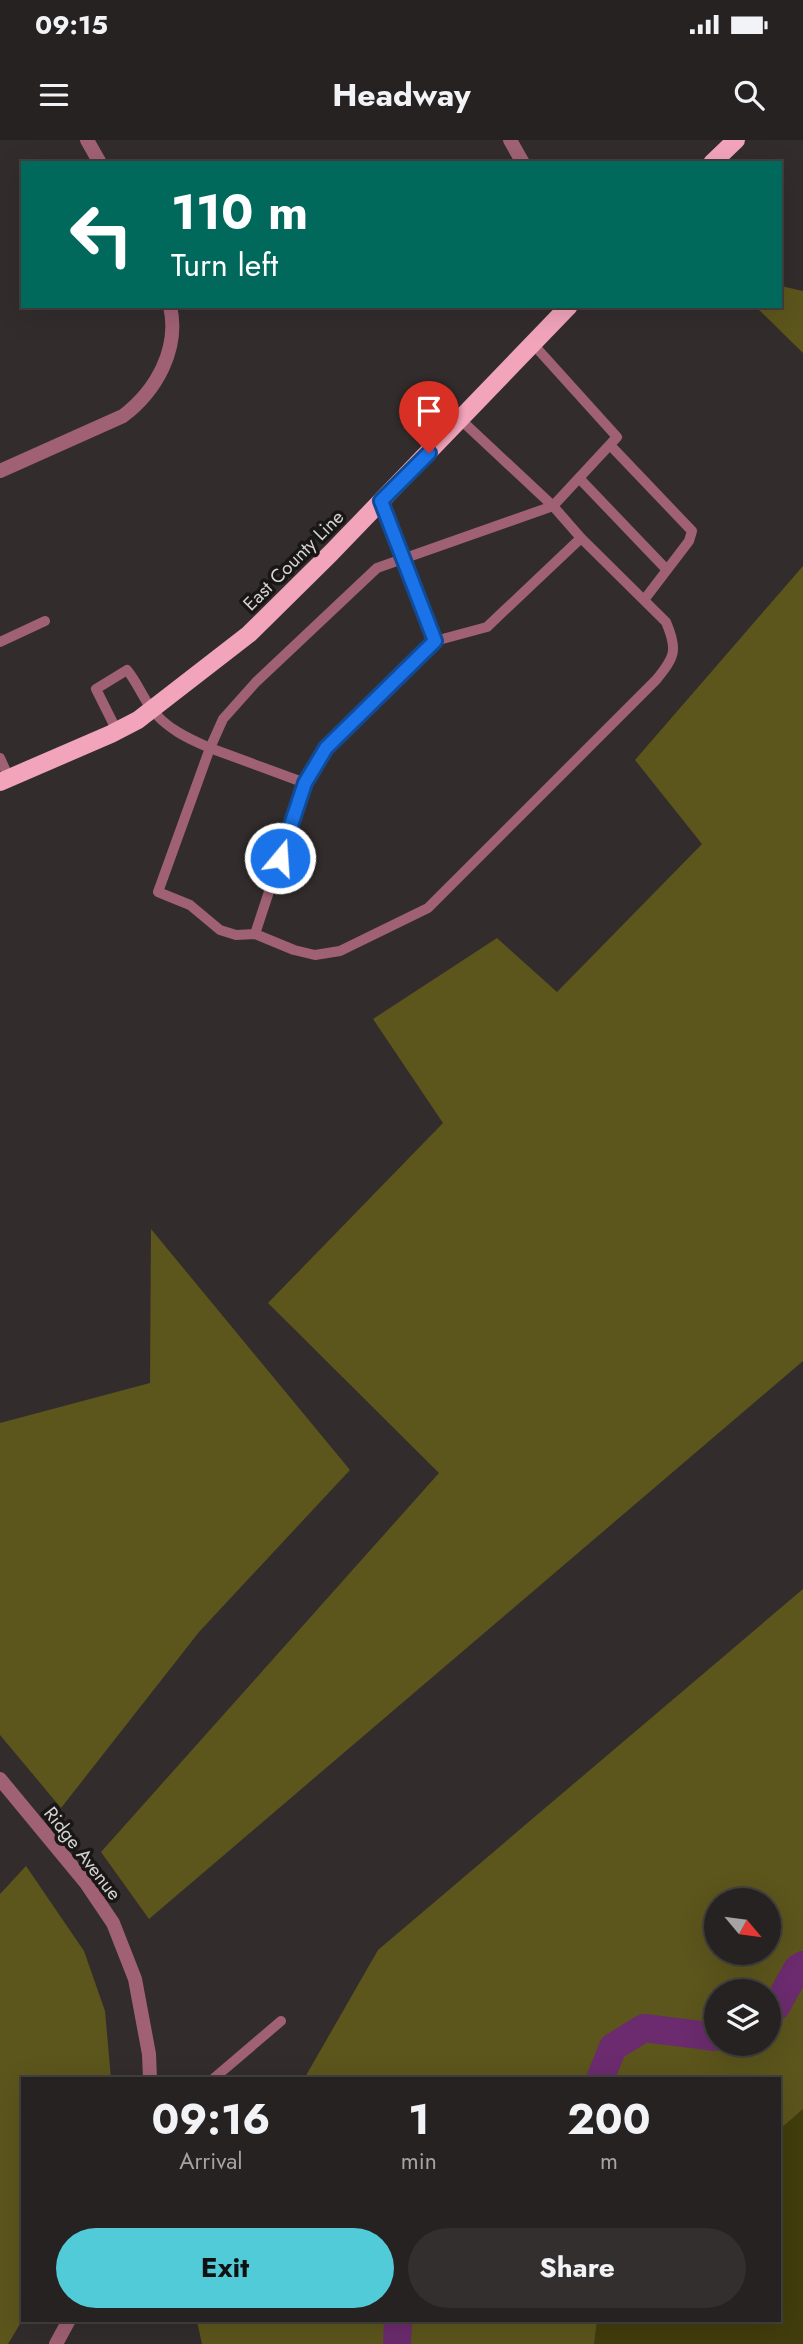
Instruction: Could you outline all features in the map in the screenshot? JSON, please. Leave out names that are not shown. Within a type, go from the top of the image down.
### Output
[{"type":"main road","points":[[714,161],[736,140]]},
{"type":"main road","name":"East County Line","points":[[4,780],[117,731],[152,710],[249,634],[461,420],[567,308]]},
{"type":"street","points":[[87,140],[99,161]]},
{"type":"street","points":[[510,140],[522,161]]},
{"type":"street","points":[[0,471],[123,416],[136,406],[149,392],[170,348],[174,329],[170,308]]},
{"type":"street","name":"Ridge Avenue","points":[[0,1779],[86,1883],[113,1923],[135,1979],[149,2054],[150,2077]]},
{"type":"street","points":[[56,2344],[68,2322]]},
{"type":"lane","points":[[533,344],[692,531],[690,541],[644,600]]},
{"type":"lane","points":[[461,420],[553,506],[581,538],[666,622],[673,639],[672,660],[656,680],[428,908],[340,951],[315,955],[294,950],[255,933],[236,935],[220,930],[191,905],[158,892],[223,719],[256,682],[377,568],[553,506],[614,441]]},
{"type":"lane","points":[[579,478],[667,570]]},
{"type":"lane","points":[[381,501],[435,641]]},
{"type":"lane","points":[[255,933],[305,783],[326,748],[435,641],[487,627],[581,538]]},
{"type":"lane","points":[[0,642],[45,621]]},
{"type":"lane","points":[[117,731],[96,689],[127,670],[152,710],[184,737],[305,783]]},
{"type":"lane","points":[[0,758],[4,780]]},
{"type":"lane","points":[[215,2077],[281,2021]]},
{"type":"shaded area","points":[[782,286],[803,291],[803,353],[757,308],[782,308]]},
{"type":"shaded area","points":[[803,566],[803,1361],[149,1919],[101,1852],[439,1473],[268,1303],[443,1123],[373,1019],[497,938],[557,992],[702,844],[635,760]]},
{"type":"shaded area","points":[[151,1229],[350,1470],[199,1632],[61,1808],[0,1735],[0,1423],[150,1383]]},
{"type":"shaded area","points":[[803,1589],[803,2109],[781,2128],[781,2077],[305,2077],[378,1950]]},
{"type":"shaded area","points":[[26,1866],[84,1951],[105,2011],[111,2077],[21,2077],[21,2322],[8,2344],[0,2344],[0,1894]]},
{"type":"shaded area","points":[[803,2109],[803,2344],[594,2344],[597,2322],[781,2322],[781,2128]]},
{"type":"shaded area","points":[[197,2322],[597,2322],[594,2344],[202,2344]]},
{"type":"waterway","points":[[781,1998],[797,1969],[803,1965]]},
{"type":"waterway","points":[[601,2077],[613,2047],[644,2028],[704,2036]]},
{"type":"waterway","points":[[397,2344],[398,2322]]},
{"type":"route","points":[[280,858],[305,783],[326,748],[435,641],[381,501],[429,453]]}]
